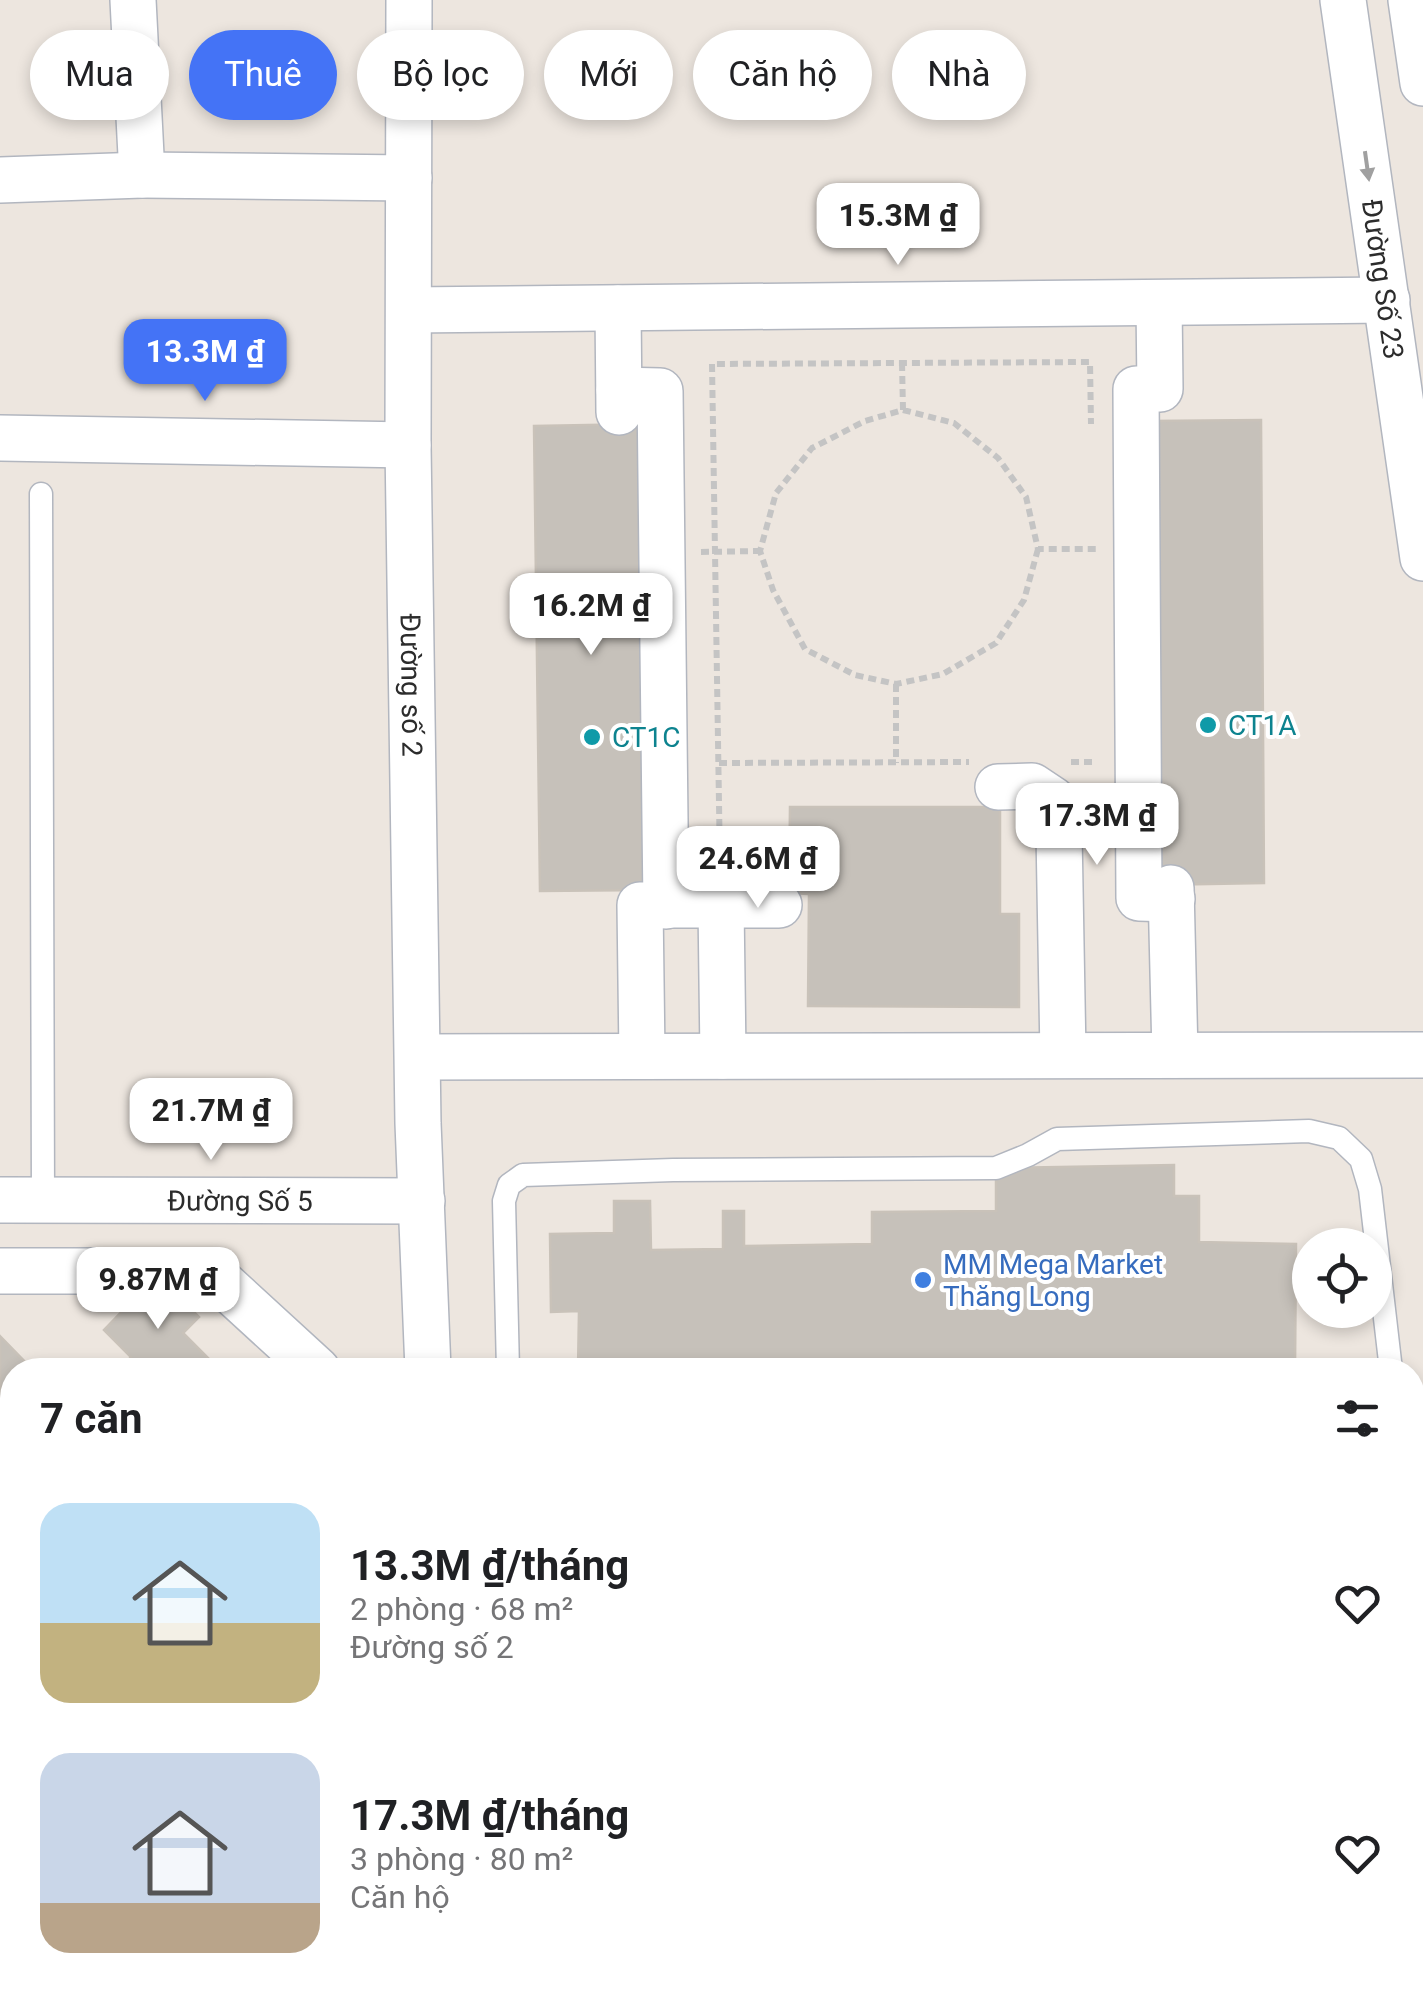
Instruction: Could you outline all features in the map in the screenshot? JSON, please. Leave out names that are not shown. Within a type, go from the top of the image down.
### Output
[{"type":"street","points":[[133,0],[142,175]]},
{"type":"street","name":"Đường số 2","points":[[409,0],[408,445],[418,1057],[428,1358]]},
{"type":"street","name":"Đường Số 23","points":[[1343,0],[1423,558]]},
{"type":"street","points":[[1412,0],[1423,83]]},
{"type":"street","points":[[0,180],[142,175],[409,178]]},
{"type":"street","points":[[409,310],[1387,300]]},
{"type":"street","points":[[1159,303],[1160,389],[1136,389],[1139,898],[1172,893],[1174,1056]]},
{"type":"street","points":[[618,308],[619,401],[660,391],[666,906]]},
{"type":"street","points":[[0,438],[408,445]]},
{"type":"street","points":[[987,774],[1032,786],[1053,800],[1059,832],[1063,1056]]},
{"type":"street","points":[[642,1056],[640,906],[779,905]]},
{"type":"street","points":[[721,906],[723,1056]]},
{"type":"street","points":[[418,1057],[1423,1055]]},
{"type":"street","name":"Đường Số 5","points":[[22,1200],[422,1201]]},
{"type":"street","points":[[0,1270],[209,1270],[304,1358]]},
{"type":"lane","points":[[22,1200],[41,494]]},
{"type":"lane","points":[[508,1358],[504,1201],[509,1184],[523,1175],[996,1168],[1057,1139],[1309,1131],[1340,1138],[1361,1159],[1370,1189],[1390,1358]]},
{"type":"path","points":[[721,906],[712,364],[1090,362],[1091,436]]},
{"type":"path","points":[[902,363],[903,410]]},
{"type":"path","points":[[903,410],[954,423],[998,458],[1026,498],[1038,549],[1024,600],[996,643],[943,674],[896,684],[855,675],[805,649],[773,590],[760,550],[776,493],[812,448],[864,421],[903,410]]},
{"type":"path","points":[[1038,549],[1092,549]]},
{"type":"path","points":[[715,552],[760,550]]},
{"type":"path","points":[[896,684],[896,763]]},
{"type":"path","points":[[1055,762],[1095,762]]},
{"type":"path","points":[[719,763],[896,763],[987,774]]},
{"type":"building","name":"CT1A","points":[[1261,420],[1264,883],[1155,885],[1151,421]]},
{"type":"building","name":"CT1C","points":[[642,424],[648,890],[540,891],[534,426]]},
{"type":"building","points":[[790,807],[1000,807],[1000,914],[1019,914],[1019,1007],[808,1006],[809,894],[789,893]]},
{"type":"building","name":"MM Mega Market Thăng Long","points":[[1174,1165],[1174,1196],[1199,1196],[1199,1242],[1292,1244],[1295,1358],[578,1358],[579,1311],[551,1312],[550,1234],[614,1233],[614,1201],[650,1201],[651,1250],[723,1249],[723,1211],[744,1211],[744,1246],[872,1244],[872,1212],[996,1211],[996,1168]]},
{"type":"building","points":[[157,1275],[199,1317],[183,1333],[208,1358],[130,1358],[104,1330]]},
{"type":"building","points":[[0,1336],[21,1358],[0,1358]]},
{"type":"place","name":"CT1A","points":[[1208,725]]},
{"type":"place","name":"CT1C","points":[[592,737]]},
{"type":"place","name":"MM Mega Market Thăng Long","points":[[923,1280]]}]
